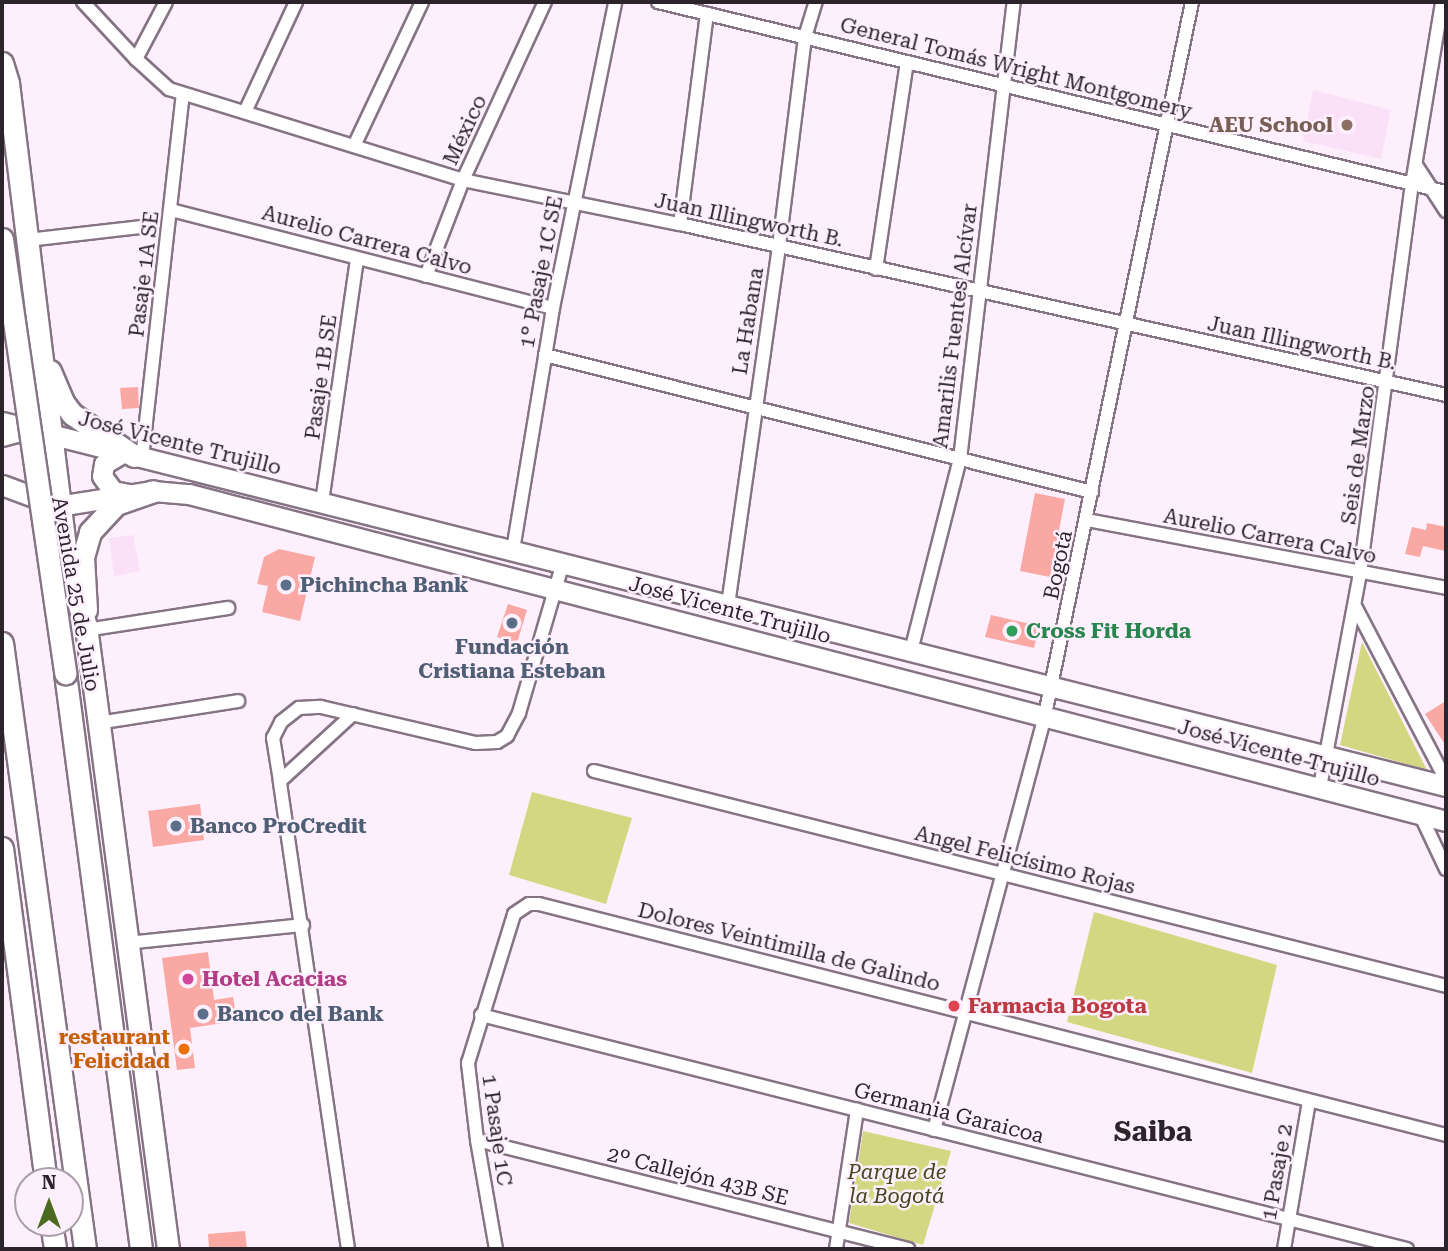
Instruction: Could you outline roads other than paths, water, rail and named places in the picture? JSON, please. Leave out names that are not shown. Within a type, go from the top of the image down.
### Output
[{"type":"main road","name":"Avenida 25 de Julio","points":[[2,63],[8,83],[39,340],[46,433],[68,574],[86,628],[169,1249]]},
{"type":"main road","name":"Avenida 25 de Julio","points":[[2,239],[65,673],[141,1249]]},
{"type":"main road","points":[[39,340],[56,386],[72,414],[85,426],[133,456]]},
{"type":"main road","name":"José Vicente Trujillo","points":[[2,422],[1446,786]]},
{"type":"main road","points":[[2,435],[16,431],[46,433]]},
{"type":"main road","points":[[133,456],[104,464],[104,482],[113,491],[144,493]]},
{"type":"main road","name":"José Vicente Trujillo","points":[[2,485],[58,506],[144,493],[189,494],[1446,821]]},
{"type":"main road","points":[[86,628],[87,589],[83,557],[87,538],[98,521],[117,504],[144,493]]},
{"type":"main road","points":[[2,643],[85,1249]]},
{"type":"main road","points":[[2,848],[44,1167]]},
{"type":"main road","points":[[130,1171],[159,1249]]},
{"type":"street","name":"Juan Illingworth B.","points":[[83,2],[159,81],[183,95],[463,180],[680,224],[1446,395]]},
{"type":"street","points":[[136,59],[166,2]]},
{"type":"street","points":[[246,112],[296,2]]},
{"type":"street","points":[[354,146],[422,2]]},
{"type":"street","name":"México","points":[[426,276],[463,180],[545,2]]},
{"type":"street","name":"1° Pasaje 1C SE","points":[[513,550],[553,308],[615,2]]},
{"type":"street","name":"General Tomás Wright Montgomery","points":[[658,2],[1446,192]]},
{"type":"street","name":"La Habana","points":[[728,605],[779,246],[805,37],[816,2]]},
{"type":"street","name":"Amarilis Fuentes Alcívar","points":[[911,651],[960,459],[1002,85],[1014,2]]},
{"type":"street","name":"Bogotá","points":[[934,1130],[1045,715],[1192,2]]},
{"type":"street","name":"Seis de Marzo","points":[[1320,787],[1355,606],[1388,381],[1412,184],[1442,2]]},
{"type":"street","points":[[680,224],[707,13]]},
{"type":"street","points":[[876,268],[907,62]]},
{"type":"street","name":"Pasaje 1A SE","points":[[133,456],[172,209],[183,95]]},
{"type":"street","points":[[1416,165],[1446,211]]},
{"type":"street","name":"Aurelio Carrera Calvo","points":[[172,209],[553,308]]},
{"type":"street","points":[[27,240],[149,226]]},
{"type":"street","name":"Pasaje 1B SE","points":[[322,502],[357,258]]},
{"type":"street","points":[[545,355],[1092,492]]},
{"type":"street","name":"Aurelio Carrera Calvo","points":[[1087,520],[1446,588]]},
{"type":"street","points":[[348,1249],[303,925],[273,738],[290,713],[299,708],[321,707],[476,743],[497,742],[514,726],[563,563]]},
{"type":"street","points":[[1355,606],[1446,780]]},
{"type":"street","points":[[86,628],[228,608]]},
{"type":"street","points":[[98,723],[238,701]]},
{"type":"street","points":[[280,781],[353,714]]},
{"type":"street","name":"Angel Felicísimo Rojas","points":[[594,771],[1446,986]]},
{"type":"street","points":[[1420,814],[1446,869]]},
{"type":"street","name":"Dolores Veintimilla de Galindo","points":[[528,904],[540,904],[1446,1135]]},
{"type":"street","name":"1 Pasaje 1C","points":[[496,1249],[477,1140],[468,1063],[514,914],[528,904]]},
{"type":"street","points":[[126,943],[303,925]]},
{"type":"street","name":"Germania Garaicoa","points":[[481,1015],[1407,1249]]},
{"type":"street","name":"1 Pasaje 2","points":[[1284,1249],[1309,1101]]},
{"type":"street","points":[[836,1249],[857,1110]]},
{"type":"street","name":"2º Callejón 43B SE","points":[[477,1140],[908,1249]]},
{"type":"place","name":"AEU School","points":[[1347,125]]},
{"type":"place","name":"Pichincha Bank","points":[[286,585]]},
{"type":"place","name":"Fundación Cristiana Esteban","points":[[512,623]]},
{"type":"place","name":"Cross Fit Horda","points":[[1012,631]]},
{"type":"place","name":"Banco ProCredit","points":[[176,826]]},
{"type":"place","name":"Hotel Acacias","points":[[188,979]]},
{"type":"place","name":"Farmacia Bogota","points":[[954,1006]]},
{"type":"place","name":"Banco del Bank","points":[[203,1014]]},
{"type":"place","name":"restaurant Felicidad","points":[[184,1049]]},
{"type":"district","name":"Saiba","points":[[1153,1132]]},
{"type":"park label","name":"Parque de la Bogotá","points":[[897,1184]]}]
